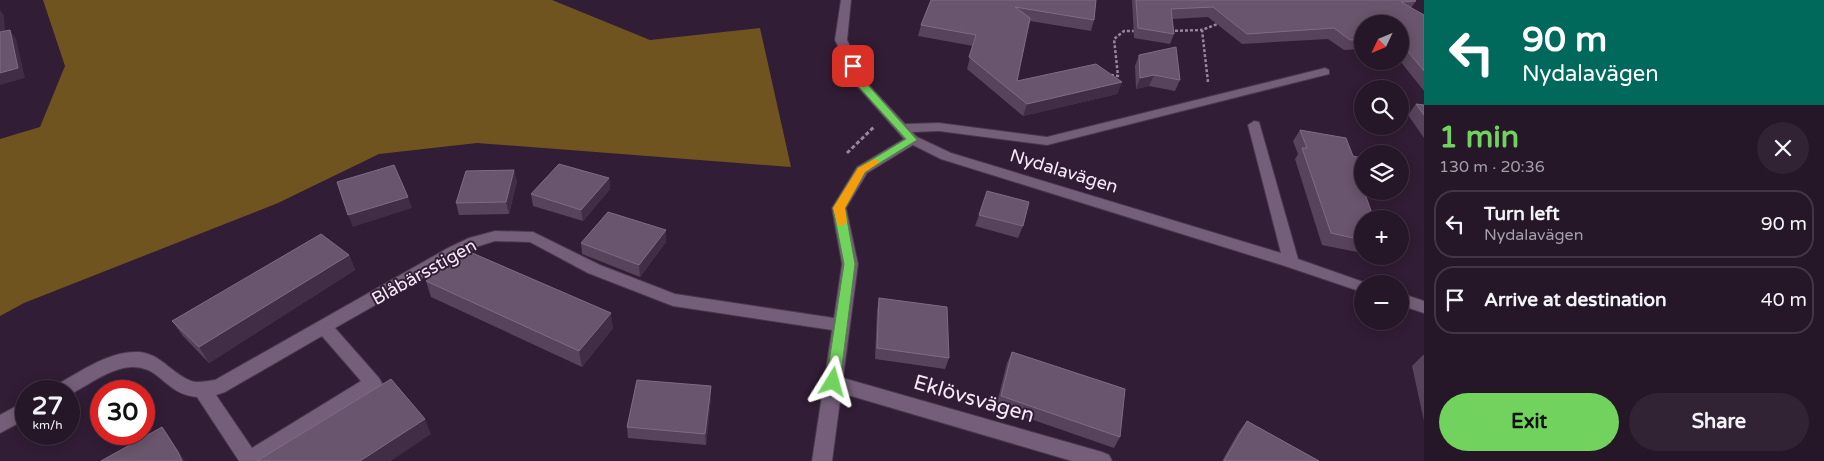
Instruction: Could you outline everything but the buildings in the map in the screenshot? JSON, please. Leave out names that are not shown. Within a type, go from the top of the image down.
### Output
[{"type":"street","name":"Nydalavägen","points":[[846,0],[841,40],[862,84],[908,134],[946,156],[1291,262],[1354,283]]},
{"type":"street","points":[[822,461],[850,264],[839,208],[862,170],[908,134],[939,127],[1047,141],[1325,72]]},
{"type":"street","points":[[1254,125],[1291,262]]},
{"type":"street","name":"Blåbärsstigen","points":[[203,390],[219,387],[235,380],[460,249],[495,236],[533,237],[594,268],[673,300],[841,325]]},
{"type":"street","points":[[1409,302],[1424,307]]},
{"type":"street","points":[[80,381],[117,362],[138,359],[165,370],[182,386],[203,390],[249,460],[373,383],[325,328]]},
{"type":"street","name":"Eklövsvägen","points":[[833,382],[1102,461]]},
{"type":"street","points":[[0,425],[15,416]]},
{"type":"path","points":[[1163,31],[1202,30],[1225,20]]},
{"type":"path","points":[[1202,30],[1210,100]]},
{"type":"path","points":[[1109,75],[1118,76],[1114,39],[1124,31],[1144,31]]},
{"type":"shaded area","points":[[43,0],[552,0],[650,40],[760,28],[791,167],[477,143],[379,154],[278,203],[24,303],[0,316],[0,139],[40,127],[65,66]]},
{"type":"slow traffic","points":[[842,222],[839,208],[862,170],[875,162]]},
{"type":"route","points":[[833,382],[850,264],[839,208],[862,170],[912,140],[884,106],[862,84],[853,66]]}]
